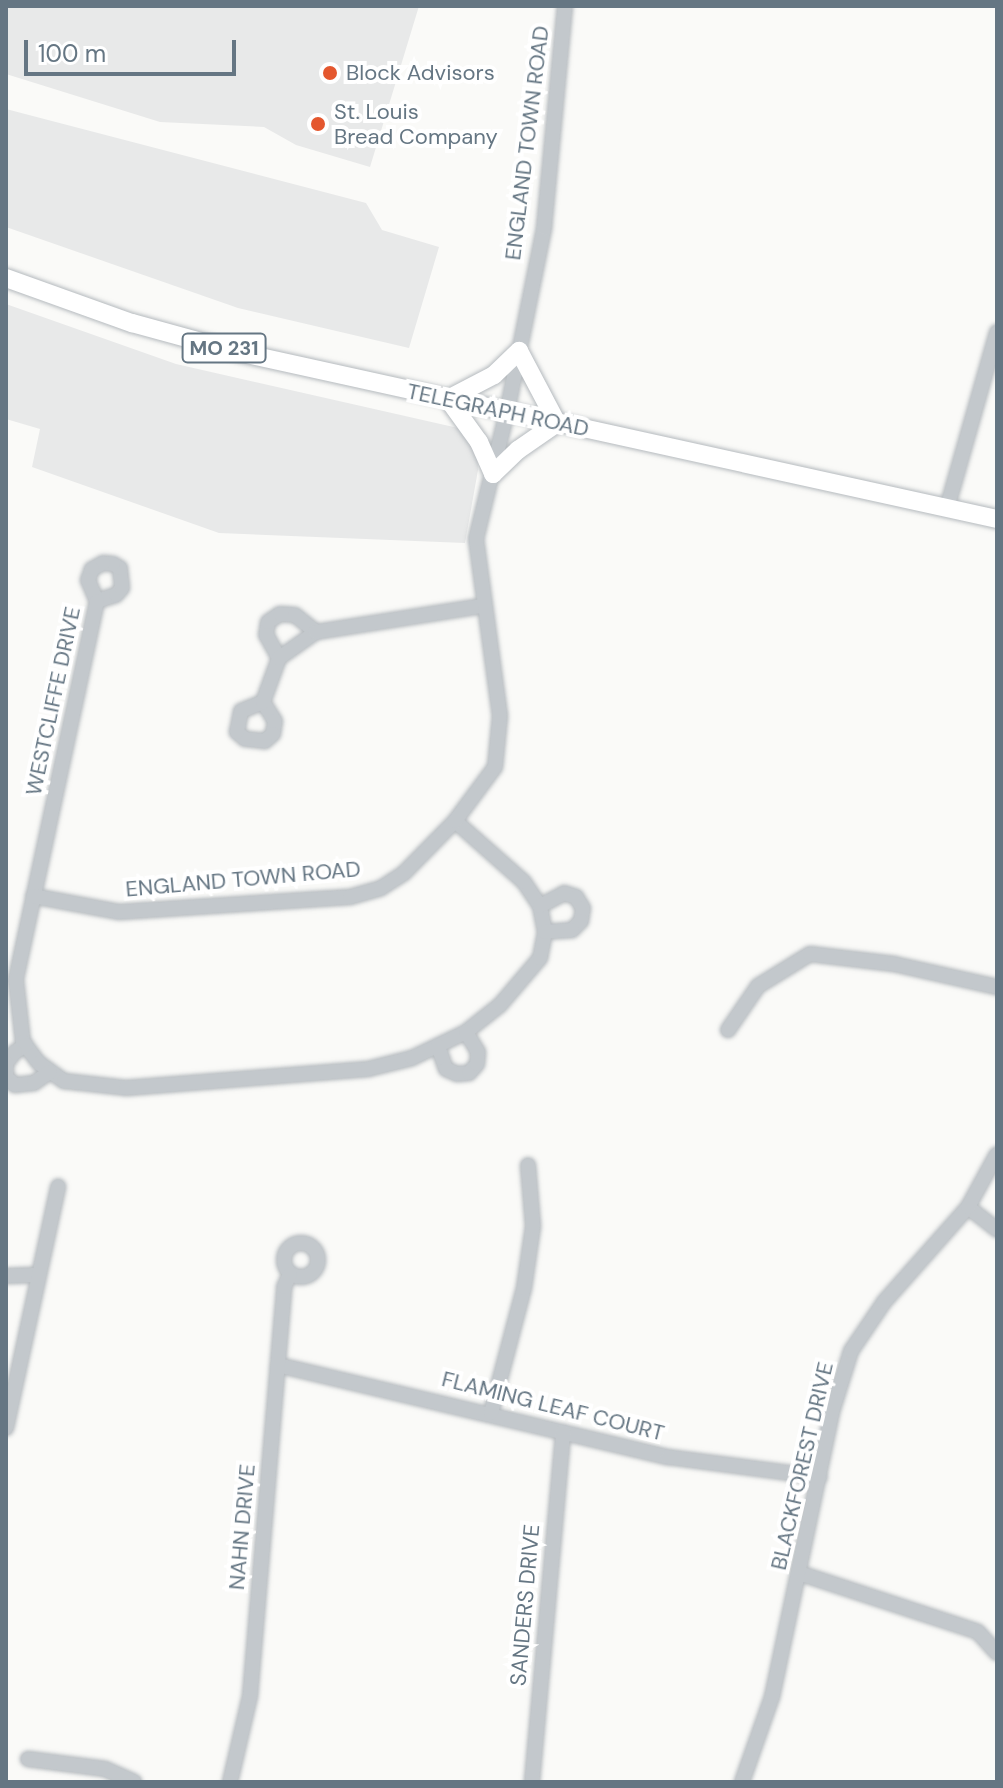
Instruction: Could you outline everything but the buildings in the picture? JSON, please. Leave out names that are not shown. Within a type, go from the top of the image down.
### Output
[{"type":"main road","name":"TELEGRAPH ROAD","points":[[6,278],[191,340],[995,521]]},
{"type":"main road","points":[[519,351],[557,423],[518,450],[493,474],[479,442],[448,399],[494,375],[519,351]]},
{"type":"street","name":"ENGLAND TOWN ROAD","points":[[33,896],[119,912],[350,897],[381,888],[404,873],[455,821],[495,767],[500,744],[500,716],[482,606],[476,539],[507,412],[544,228],[565,6]]},
{"type":"street","points":[[947,508],[997,332]]},
{"type":"street","name":"WESTCLIFFE DRIVE","points":[[97,601],[16,980],[17,1019],[26,1045],[50,1072],[75,1084],[126,1088],[368,1069],[412,1058],[466,1032],[500,1005],[540,958],[545,932]]},
{"type":"street","points":[[263,702],[279,658],[316,632],[482,606]]},
{"type":"street","points":[[279,658],[266,635],[268,622],[280,614],[295,615],[316,632]]},
{"type":"street","points":[[455,821],[524,882],[540,906],[545,932],[572,930],[581,921],[583,908],[576,897],[564,893],[540,906]]},
{"type":"street","points":[[728,1030],[758,986],[810,954],[894,964],[997,987]]},
{"type":"street","points":[[438,1046],[446,1069],[457,1074],[469,1073],[477,1064],[478,1052],[466,1032]]},
{"type":"street","points":[[26,1045],[6,1063],[6,1077],[15,1085],[34,1083],[50,1072]]},
{"type":"street","name":"BLACKFOREST DRIVE","points":[[742,1782],[772,1697],[841,1378],[851,1351],[884,1302],[968,1207],[997,1154]]},
{"type":"street","points":[[491,1413],[524,1288],[533,1226],[528,1165]]},
{"type":"street","points":[[6,1428],[58,1187]]},
{"type":"street","points":[[968,1207],[997,1230]]},
{"type":"street","name":"NAHN DRIVE","points":[[230,1782],[250,1696],[284,1287],[290,1274]]},
{"type":"street","points":[[6,1276],[39,1275]]},
{"type":"street","name":"FLAMING LEAF COURT","points":[[278,1365],[668,1457],[820,1477]]},
{"type":"street","name":"SANDERS DRIVE","points":[[532,1782],[563,1432]]},
{"type":"street","points":[[799,1573],[978,1632],[997,1653]]},
{"type":"street","points":[[28,1759],[105,1769],[134,1782]]},
{"type":"shaded area","points":[[6,6],[419,6],[370,167],[296,145],[264,127],[160,122],[6,74]]},
{"type":"shaded area","points":[[6,109],[366,203],[382,230],[439,247],[409,348],[238,308],[6,227]]},
{"type":"shaded area","points":[[6,304],[176,364],[458,428],[472,437],[477,452],[478,470],[465,543],[219,533],[32,467],[40,429],[6,419]]},
{"type":"place","name":"Block Advisors","points":[[330,73]]},
{"type":"place","name":"St. Louis Bread Company","points":[[318,124]]}]
